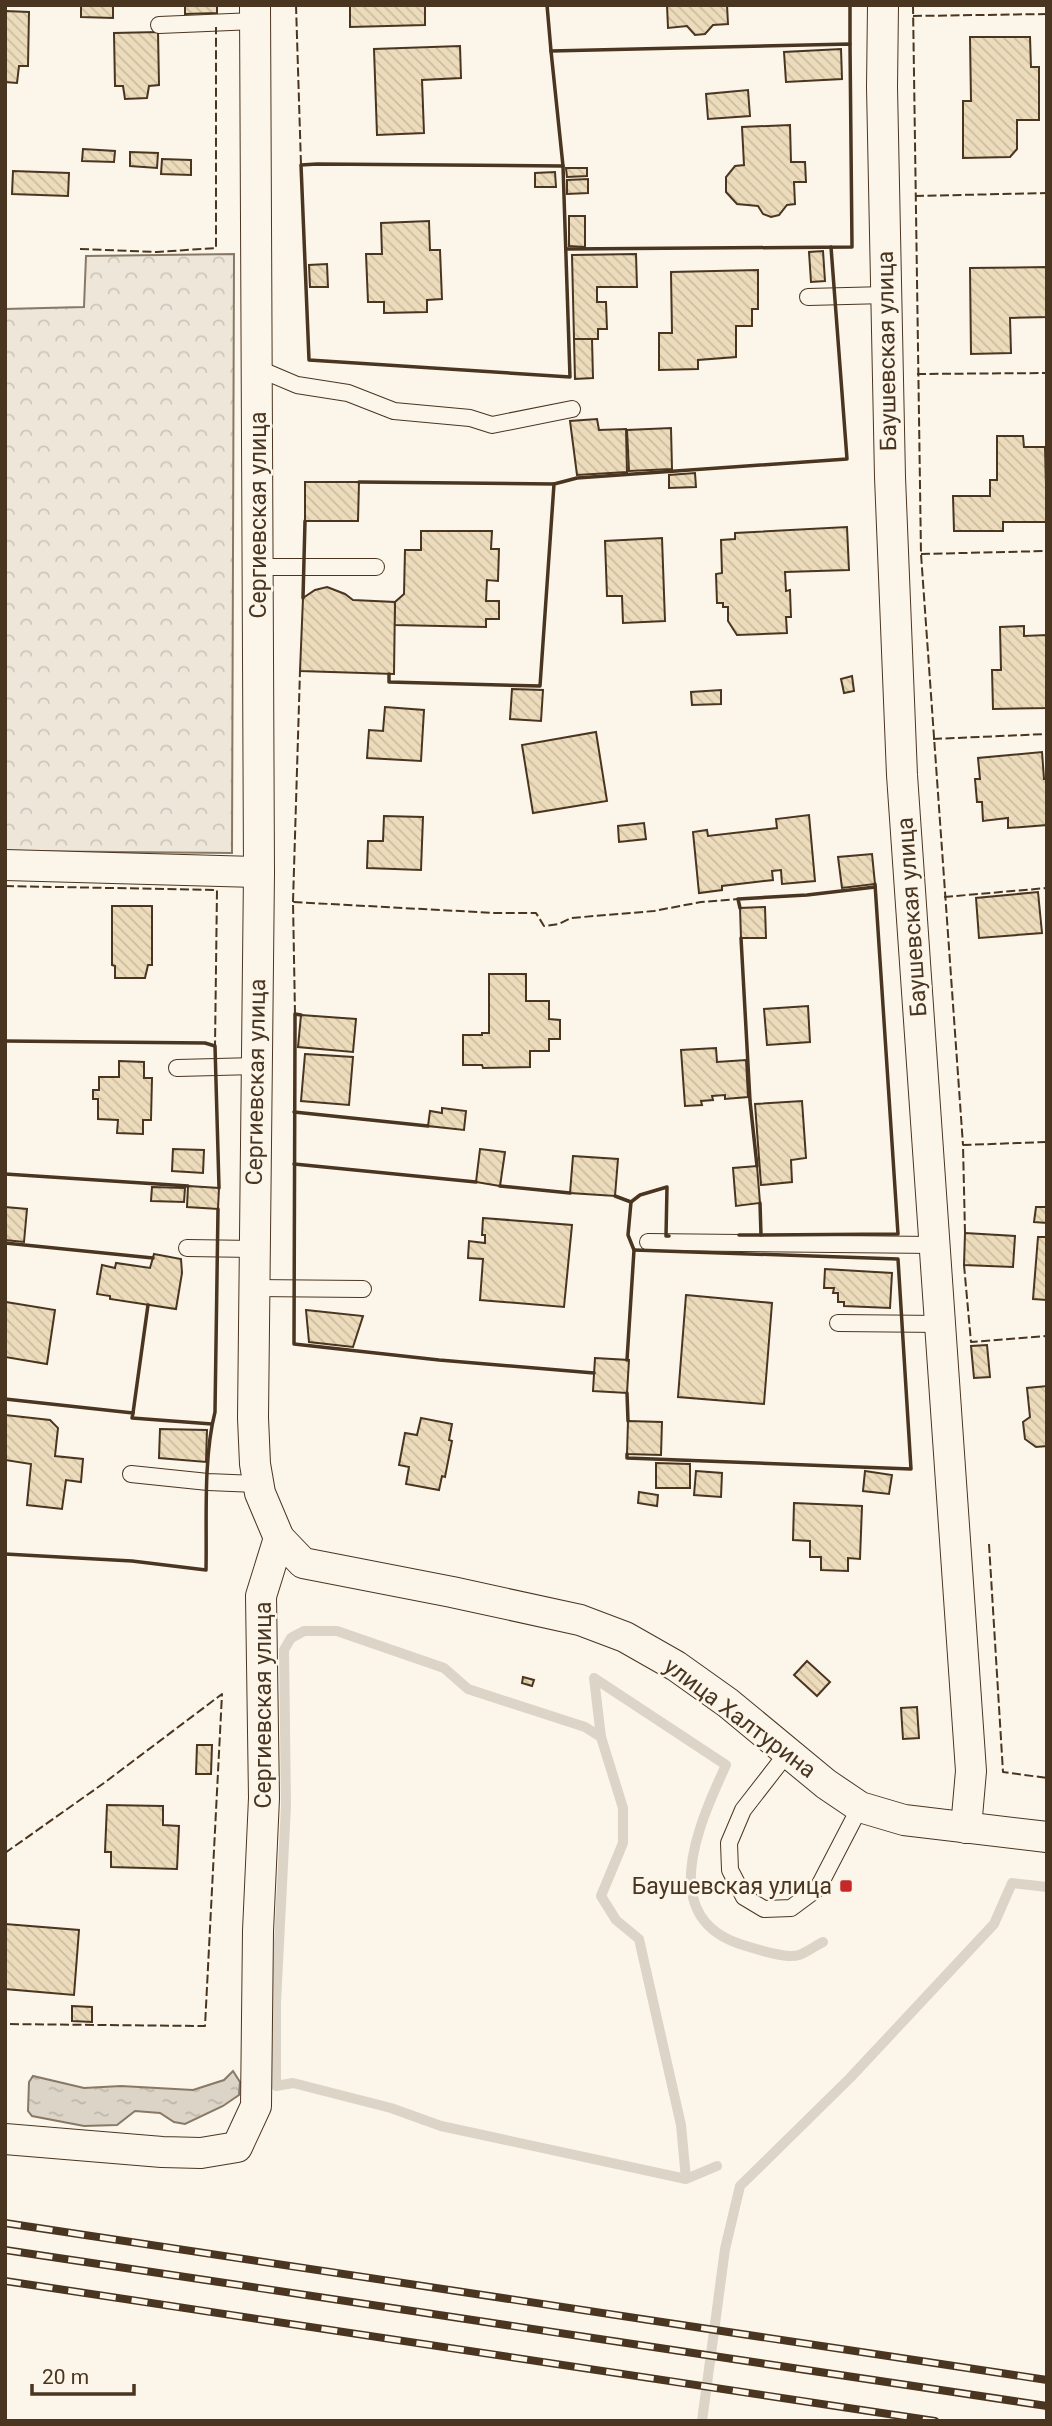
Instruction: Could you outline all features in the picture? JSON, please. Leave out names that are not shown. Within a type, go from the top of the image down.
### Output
[{"type":"street","name":"Баушевская улица","points":[[883,5],[882,87],[890,477],[902,775],[971,1771],[966,1828]]},
{"type":"street","name":"Сергиевская улица","points":[[5,2139],[201,2153],[237,2147],[256,2106],[258,1931],[264,1798],[261,1596],[279,1538],[258,1484],[253,1418],[259,872],[255,13]]},
{"type":"street","points":[[5,865],[259,872]]},
{"type":"street","name":"улица Халтурина","points":[[279,1538],[303,1563],[580,1620],[625,1637],[676,1666],[728,1703],[826,1784],[860,1807],[904,1820],[1047,1837]]},
{"type":"lane","points":[[159,25],[255,13]]},
{"type":"lane","points":[[808,297],[886,295]]},
{"type":"lane","points":[[257,368],[297,385],[348,393],[394,411],[470,418],[492,425],[572,410]]},
{"type":"lane","points":[[258,567],[376,567]]},
{"type":"lane","points":[[177,1068],[256,1066]]},
{"type":"lane","points":[[648,1242],[934,1245]]},
{"type":"lane","points":[[187,1248],[254,1249]]},
{"type":"lane","points":[[253,1289],[363,1289]]},
{"type":"lane","points":[[838,1323],[940,1324]]},
{"type":"lane","points":[[131,1474],[258,1484]]},
{"type":"lane","points":[[788,1752],[743,1810],[729,1843],[730,1870],[744,1897],[764,1909],[791,1908],[818,1888],[860,1807]]},
{"type":"green space","points":[[234,254],[232,853],[5,851],[5,309],[84,307],[86,256]]},
{"type":"water","points":[[233,2071],[240,2082],[239,2095],[223,2106],[185,2124],[174,2122],[160,2113],[135,2111],[117,2125],[84,2126],[32,2116],[28,2111],[29,2082],[33,2076],[84,2088],[121,2086],[193,2090],[224,2080]]},
{"type":"building","points":[[81,5],[113,5],[113,18],[81,17]]},
{"type":"building","points":[[185,5],[217,5],[217,13],[185,14]]},
{"type":"building","points":[[350,5],[425,5],[425,25],[350,27]]},
{"type":"building","points":[[667,5],[727,5],[728,24],[713,25],[705,34],[695,35],[687,26],[668,28]]},
{"type":"building","points":[[5,11],[29,12],[28,66],[19,66],[17,83],[5,82]]},
{"type":"building","points":[[158,32],[159,85],[149,86],[147,98],[125,99],[123,86],[115,86],[114,33]]},
{"type":"building","points":[[970,37],[1030,37],[1031,67],[1039,67],[1039,120],[1017,120],[1017,149],[1010,157],[963,158],[963,101],[971,101]]},
{"type":"building","points":[[460,46],[461,78],[422,80],[424,133],[377,135],[374,49]]},
{"type":"building","points":[[841,49],[842,79],[786,82],[784,52]]},
{"type":"building","points":[[748,90],[750,116],[708,119],[706,94]]},
{"type":"building","points":[[790,125],[791,162],[805,162],[806,182],[794,182],[795,204],[787,205],[779,215],[771,217],[763,214],[758,206],[737,204],[726,192],[726,177],[735,166],[744,165],[742,127]]},
{"type":"building","points":[[83,149],[115,151],[114,162],[82,161]]},
{"type":"building","points":[[130,152],[158,153],[157,168],[130,166]]},
{"type":"building","points":[[162,159],[191,160],[191,175],[161,174]]},
{"type":"building","points":[[566,168],[587,168],[587,176],[567,177]]},
{"type":"building","points":[[13,171],[69,173],[68,196],[12,194]]},
{"type":"building","points":[[555,172],[556,187],[535,187],[535,173]]},
{"type":"building","points":[[588,179],[588,193],[567,194],[567,180]]},
{"type":"building","points":[[569,216],[585,216],[585,247],[569,246]]},
{"type":"building","points":[[429,221],[430,250],[440,250],[442,299],[427,300],[427,312],[384,313],[384,302],[368,302],[366,254],[382,254],[381,223]]},
{"type":"building","points":[[823,251],[825,281],[811,282],[809,252]]},
{"type":"building","points":[[636,254],[637,287],[597,287],[597,302],[606,302],[607,329],[598,329],[598,339],[574,339],[572,255]]},
{"type":"building","points":[[327,264],[328,287],[310,287],[309,265]]},
{"type":"building","points":[[1047,267],[1047,317],[1010,318],[1011,353],[971,354],[970,268]]},
{"type":"building","points":[[758,270],[758,309],[752,309],[752,326],[736,326],[736,357],[698,360],[698,369],[659,370],[659,333],[672,333],[671,272]]},
{"type":"building","points":[[574,339],[592,339],[593,378],[575,379]]},
{"type":"building","points":[[597,419],[599,430],[626,429],[627,472],[577,475],[570,421]]},
{"type":"building","points":[[671,428],[672,469],[629,471],[627,430]]},
{"type":"building","points":[[997,436],[1023,436],[1024,447],[1045,447],[1047,522],[1003,522],[1003,531],[954,531],[953,496],[990,496],[990,480],[997,480]]},
{"type":"building","points":[[695,473],[696,487],[669,488],[669,475]]},
{"type":"building","points":[[305,482],[359,482],[358,521],[305,521]]},
{"type":"building","points":[[847,527],[849,570],[785,572],[786,591],[790,590],[791,617],[786,617],[787,633],[737,635],[728,621],[728,607],[717,603],[716,574],[722,573],[721,540],[735,539],[735,533]]},
{"type":"building","points":[[421,531],[492,531],[491,549],[499,549],[498,581],[487,580],[486,601],[499,601],[499,619],[486,619],[486,627],[394,625],[395,602],[404,594],[405,550],[421,550]]},
{"type":"building","points":[[662,538],[665,621],[623,623],[622,596],[607,596],[605,541]]},
{"type":"building","points":[[327,587],[353,600],[395,602],[394,674],[300,671],[303,598],[315,590]]},
{"type":"building","points":[[1024,626],[1024,636],[1047,635],[1047,708],[993,709],[992,670],[1001,670],[1000,627]]},
{"type":"building","points":[[852,676],[854,691],[844,693],[841,679]]},
{"type":"building","points":[[512,689],[543,690],[541,721],[510,719]]},
{"type":"building","points":[[721,690],[721,704],[692,705],[691,692]]},
{"type":"building","points":[[385,707],[424,710],[421,761],[367,758],[369,730],[383,731]]},
{"type":"building","points":[[596,732],[607,801],[533,813],[522,745]]},
{"type":"building","points":[[1042,752],[1044,779],[1047,779],[1047,825],[1008,828],[1008,818],[983,821],[982,802],[977,802],[975,779],[980,779],[978,758]]},
{"type":"building","points":[[809,815],[815,881],[782,884],[781,870],[772,871],[773,880],[722,886],[722,890],[699,893],[693,832],[707,830],[708,836],[777,828],[776,819]]},
{"type":"building","points":[[384,816],[423,817],[421,870],[367,868],[368,841],[383,841]]},
{"type":"building","points":[[644,823],[646,839],[619,842],[618,826]]},
{"type":"building","points":[[872,854],[875,884],[842,888],[838,857]]},
{"type":"building","points":[[1038,892],[1042,933],[979,938],[976,898]]},
{"type":"building","points":[[112,906],[152,906],[152,965],[148,965],[145,978],[115,978],[115,966],[112,965]]},
{"type":"building","points":[[765,907],[766,938],[741,938],[740,908]]},
{"type":"building","points":[[489,974],[526,974],[526,1001],[549,1001],[549,1019],[560,1020],[560,1039],[549,1039],[549,1051],[530,1051],[530,1067],[483,1068],[482,1065],[463,1065],[463,1035],[489,1033]]},
{"type":"building","points":[[808,1006],[810,1042],[767,1045],[764,1009]]},
{"type":"building","points":[[301,1015],[356,1019],[353,1052],[298,1047]]},
{"type":"building","points":[[716,1048],[717,1062],[746,1060],[748,1097],[725,1099],[725,1095],[712,1096],[713,1100],[701,1101],[702,1105],[685,1106],[681,1050]]},
{"type":"building","points":[[305,1054],[353,1057],[349,1105],[301,1101]]},
{"type":"building","points":[[119,1061],[144,1062],[144,1078],[152,1078],[151,1120],[143,1120],[143,1134],[117,1133],[118,1120],[98,1119],[98,1099],[93,1099],[93,1090],[99,1090],[99,1077],[119,1077]]},
{"type":"building","points":[[802,1101],[806,1158],[791,1160],[792,1182],[761,1185],[755,1104]]},
{"type":"building","points":[[442,1108],[466,1111],[464,1130],[428,1126],[430,1111],[442,1113]]},
{"type":"building","points":[[173,1149],[204,1150],[203,1173],[172,1171]]},
{"type":"building","points":[[480,1149],[505,1152],[500,1186],[476,1182]]},
{"type":"building","points":[[573,1156],[618,1159],[615,1196],[570,1193]]},
{"type":"building","points":[[757,1166],[760,1203],[736,1206],[733,1168]]},
{"type":"building","points":[[188,1186],[219,1188],[218,1209],[187,1207]]},
{"type":"building","points":[[152,1187],[185,1188],[184,1202],[151,1201]]},
{"type":"building","points":[[5,1207],[27,1209],[24,1242],[5,1240]]},
{"type":"building","points":[[1036,1207],[1047,1207],[1047,1223],[1034,1222]]},
{"type":"building","points":[[483,1218],[572,1225],[564,1307],[480,1300],[483,1259],[468,1258],[469,1241],[485,1243],[485,1235],[482,1235]]},
{"type":"building","points":[[965,1233],[1015,1236],[1013,1267],[964,1265]]},
{"type":"building","points":[[1038,1237],[1047,1237],[1047,1300],[1033,1299]]},
{"type":"building","points":[[154,1254],[181,1259],[182,1273],[176,1309],[110,1299],[110,1296],[97,1294],[102,1265],[115,1268],[116,1263],[150,1268]]},
{"type":"building","points":[[825,1269],[892,1273],[890,1308],[844,1306],[844,1302],[838,1302],[838,1293],[833,1293],[834,1288],[824,1288]]},
{"type":"building","points":[[686,1295],[772,1303],[764,1404],[678,1397]]},
{"type":"building","points":[[6,1302],[55,1310],[47,1364],[5,1357]]},
{"type":"building","points":[[306,1310],[363,1316],[353,1347],[309,1342]]},
{"type":"building","points":[[987,1345],[990,1377],[974,1378],[971,1346]]},
{"type":"building","points":[[595,1358],[629,1360],[627,1393],[593,1391]]},
{"type":"building","points":[[1047,1386],[1047,1446],[1036,1447],[1025,1439],[1023,1422],[1030,1417],[1027,1388]]},
{"type":"building","points":[[5,1415],[50,1420],[58,1428],[55,1456],[83,1459],[81,1482],[66,1480],[62,1509],[27,1505],[31,1464],[5,1460]]},
{"type":"building","points":[[421,1418],[452,1424],[449,1440],[452,1441],[445,1477],[442,1476],[439,1490],[406,1484],[409,1467],[399,1465],[405,1433],[417,1435]]},
{"type":"building","points":[[628,1421],[662,1422],[661,1455],[627,1454]]},
{"type":"building","points":[[160,1429],[207,1430],[206,1462],[159,1458]]},
{"type":"building","points":[[656,1463],[690,1464],[690,1488],[656,1488]]},
{"type":"building","points":[[696,1471],[722,1473],[721,1497],[694,1495]]},
{"type":"building","points":[[865,1471],[892,1475],[889,1494],[863,1491]]},
{"type":"building","points":[[639,1492],[658,1495],[657,1506],[638,1503]]},
{"type":"building","points":[[794,1503],[862,1506],[860,1559],[848,1558],[848,1571],[821,1570],[821,1557],[810,1557],[810,1541],[793,1540]]},
{"type":"building","points":[[807,1661],[830,1682],[817,1696],[794,1675]]},
{"type":"building","points":[[523,1677],[534,1680],[532,1686],[522,1683]]},
{"type":"building","points":[[917,1707],[919,1738],[903,1739],[901,1708]]},
{"type":"building","points":[[197,1745],[212,1745],[211,1774],[196,1774]]},
{"type":"building","points":[[107,1805],[163,1806],[163,1825],[179,1826],[177,1869],[111,1867],[111,1852],[105,1852]]},
{"type":"building","points":[[5,1924],[79,1930],[74,1995],[5,1989]]},
{"type":"building","points":[[72,2006],[92,2007],[92,2022],[72,2021]]},
{"type":"waterway","points":[[686,2179],[441,2126],[391,2108],[293,2083],[276,2086],[276,2002],[286,1806],[284,1650],[291,1638],[304,1631],[337,1631],[444,1668],[468,1689],[585,1727],[601,1737],[623,1808],[623,1843],[601,1896],[616,1920],[639,1939],[681,2125],[686,2179],[717,2166]]},
{"type":"waterway","points":[[601,1737],[594,1678],[726,1765],[696,1841],[691,1868],[692,1893],[700,1915],[718,1933],[746,1946],[787,1956],[799,1955],[823,1942]]},
{"type":"waterway","points":[[702,2421],[725,2249],[740,2186],[850,2078],[994,1924],[1012,1883],[1047,1887]]},
{"type":"railway","points":[[5,2223],[1047,2380]]},
{"type":"railway","points":[[5,2250],[1047,2406]]},
{"type":"railway","points":[[5,2281],[935,2421]]},
{"type":"fence","points":[[296,5],[301,165]]},
{"type":"fence","points":[[913,5],[921,554],[963,1145]]},
{"type":"fence","points":[[913,16],[1047,14]]},
{"type":"fence","points":[[80,249],[157,252],[216,248],[216,27]]},
{"type":"fence","points":[[915,196],[1047,193]]},
{"type":"fence","points":[[917,374],[1047,373]]},
{"type":"fence","points":[[921,554],[1047,551]]},
{"type":"fence","points":[[293,902],[300,671]]},
{"type":"fence","points":[[933,739],[1047,734]]},
{"type":"fence","points":[[5,886],[217,890],[215,1046]]},
{"type":"fence","points":[[944,897],[1047,888]]},
{"type":"fence","points":[[295,1014],[293,902],[536,913],[544,926],[559,924],[571,918],[654,911],[701,902],[738,899]]},
{"type":"fence","points":[[965,1233],[963,1145],[1047,1142]]},
{"type":"fence","points":[[964,1265],[971,1342],[1047,1336]]},
{"type":"fence","points":[[989,1544],[1003,1772],[1047,1778]]},
{"type":"fence","points":[[5,1853],[222,1694],[205,2026],[5,2024]]},
{"type":"wall","points":[[547,5],[551,51]]},
{"type":"wall","points":[[850,5],[850,44]]},
{"type":"wall","points":[[563,166],[551,51],[850,44],[852,247],[566,249]]},
{"type":"wall","points":[[317,164],[563,166],[570,377],[309,360],[301,165],[317,164]]},
{"type":"wall","points":[[554,484],[577,478],[847,459],[831,247]]},
{"type":"wall","points":[[359,482],[554,484],[540,686],[389,682],[389,674]]},
{"type":"wall","points":[[303,598],[305,521]]},
{"type":"wall","points":[[761,1235],[898,1234],[875,884]]},
{"type":"wall","points":[[740,908],[738,899],[875,887]]},
{"type":"wall","points":[[741,938],[750,1101],[757,1166]]},
{"type":"wall","points":[[301,1015],[295,1014],[294,1344],[594,1373]]},
{"type":"wall","points":[[5,1041],[205,1043],[215,1046],[219,1188]]},
{"type":"wall","points":[[294,1112],[428,1126]]},
{"type":"wall","points":[[294,1164],[476,1182]]},
{"type":"wall","points":[[5,1174],[188,1186]]},
{"type":"wall","points":[[500,1186],[570,1193]]},
{"type":"wall","points":[[631,1202],[640,1195],[667,1187],[666,1236],[669,1236]]},
{"type":"wall","points":[[615,1196],[631,1202],[628,1235],[634,1250],[627,1360]]},
{"type":"wall","points":[[739,1235],[761,1235],[760,1203]]},
{"type":"wall","points":[[5,1554],[132,1561],[206,1570],[207,1470],[215,1412],[218,1209]]},
{"type":"wall","points":[[5,1243],[153,1258]]},
{"type":"wall","points":[[627,1454],[627,1458],[911,1469],[898,1259],[634,1250]]},
{"type":"wall","points":[[133,1413],[148,1305]]},
{"type":"wall","points":[[627,1393],[628,1421]]},
{"type":"wall","points":[[5,1399],[133,1413],[132,1418],[212,1424]]},
{"type":"place","name":"Баушевская улица","points":[[846,1886]]}]
